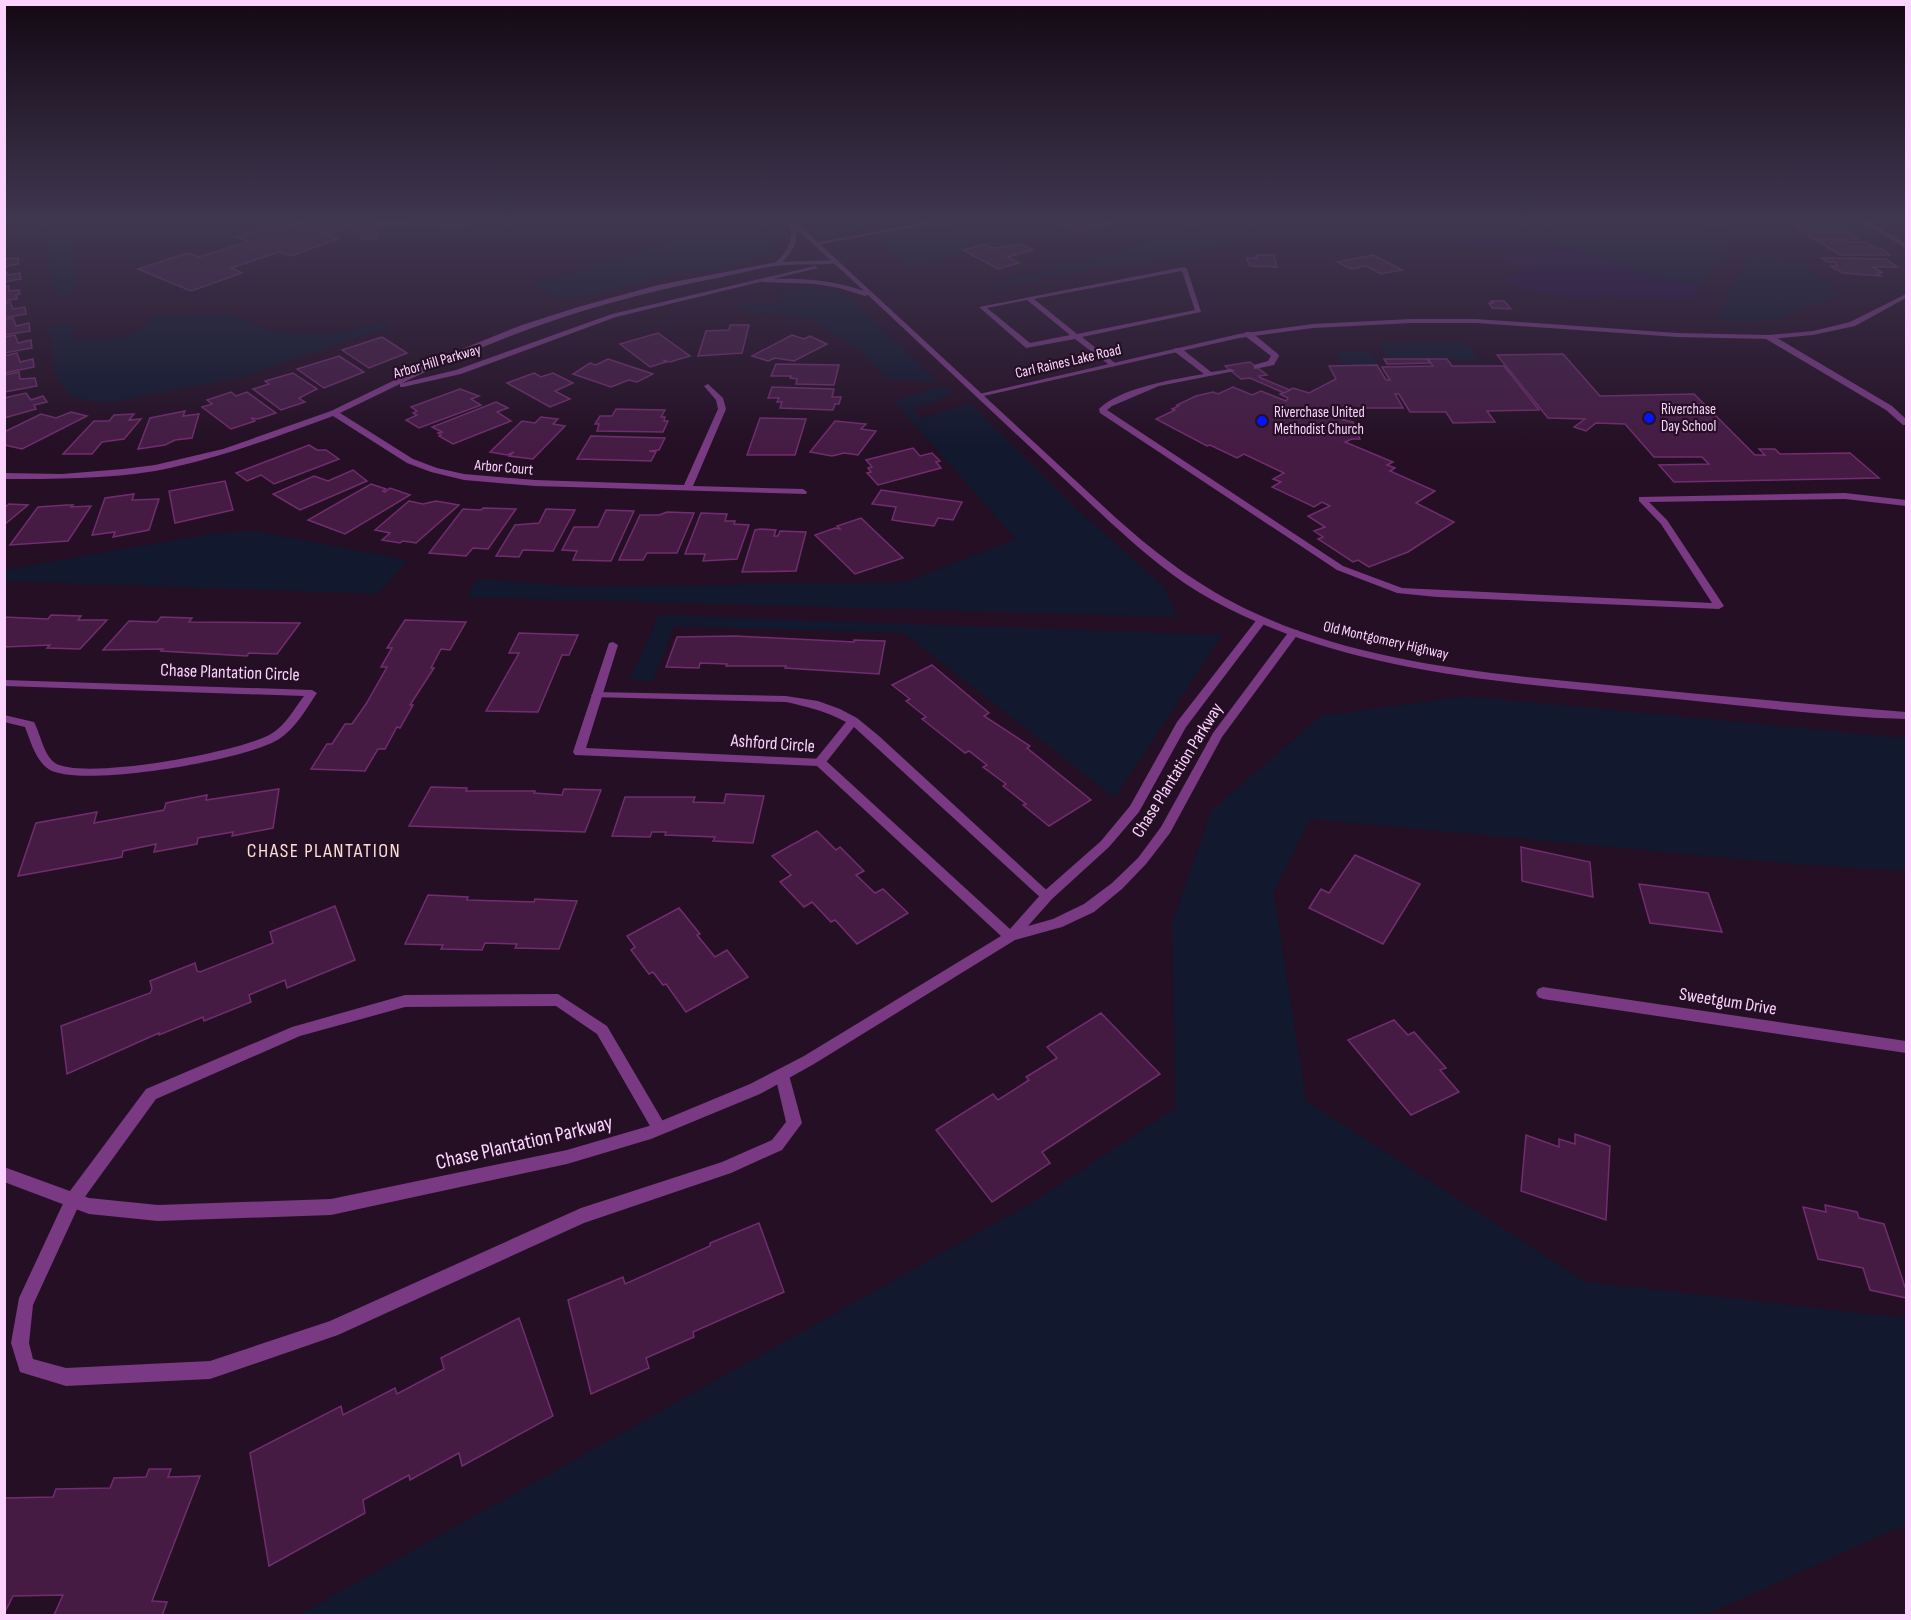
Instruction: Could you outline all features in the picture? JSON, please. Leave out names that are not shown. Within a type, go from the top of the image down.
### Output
[{"type":"street","name":"Arbor Hill Parkway","points":[[4,476],[62,477],[154,468],[257,442],[334,413],[445,359],[525,327],[619,298]]},
{"type":"street","name":"Arbor Hill Parkway","points":[[384,390],[458,372],[614,315],[684,298]]},
{"type":"street","name":"Old Montgomery Highway","points":[[874,298],[1154,554],[1217,599],[1262,620],[1351,650],[1450,670],[1645,693],[1906,716]]},
{"type":"street","points":[[1112,365],[1075,336],[1028,298],[982,307],[1029,346],[1075,336],[1199,311],[1194,298]]},
{"type":"street","name":"Carl Raines Lake Road","points":[[980,395],[1248,334],[1330,325],[1439,320],[1522,323],[1694,336],[1769,337],[1813,333],[1852,324],[1903,298]]},
{"type":"street","points":[[1248,334],[1275,356],[1271,363],[1257,367]]},
{"type":"street","points":[[1769,337],[1870,396],[1906,423]]},
{"type":"street","points":[[1178,350],[1210,375]]},
{"type":"street","points":[[1231,371],[1157,384],[1109,404],[1103,411],[1340,568],[1400,591],[1719,606],[1664,522],[1642,499],[1845,496],[1906,503]]},
{"type":"street","points":[[688,487],[722,409],[720,400],[708,386]]},
{"type":"street","name":"Arbor Court","points":[[334,413],[410,461],[434,470],[464,477],[535,483],[803,492]]},
{"type":"street","name":"Chase Plantation Parkway","points":[[1010,937],[1047,896],[1105,843],[1135,808],[1180,725],[1262,620]]},
{"type":"street","name":"Chase Plantation Parkway","points":[[4,1174],[89,1206],[158,1213],[331,1207],[567,1157],[659,1128],[755,1089],[1010,937],[1057,923],[1089,908],[1117,886],[1142,861],[1166,830],[1217,736],[1294,632]]},
{"type":"street","name":"Ashford Circle","points":[[613,645],[579,752],[820,762],[1010,937]]},
{"type":"street","name":"Chase Plantation Circle","points":[[4,683],[312,693],[286,727],[275,737],[254,745],[177,762],[98,773],[67,772],[48,763],[30,725],[4,718]]},
{"type":"street","points":[[596,695],[786,699],[818,705],[853,721],[1047,896]]},
{"type":"street","points":[[820,762],[853,721]]},
{"type":"street","name":"Sweetgum Drive","points":[[1543,993],[1906,1047]]},
{"type":"street","points":[[659,1128],[603,1030],[558,1000],[405,1001],[297,1031],[151,1094],[73,1200],[25,1304],[20,1343],[26,1366],[66,1377],[210,1370],[332,1329],[581,1216],[725,1168],[777,1145],[794,1123],[782,1075]]},
{"type":"shaded area","points":[[780,298],[852,299],[937,382],[887,379],[861,351],[813,319],[741,311],[738,305],[782,304]]},
{"type":"shaded area","points":[[1566,298],[1597,298],[1583,301]]},
{"type":"shaded area","points":[[1622,298],[1695,298],[1694,300]]},
{"type":"shaded area","points":[[1727,298],[1831,298],[1774,320],[1741,322],[1716,318]]},
{"type":"shaded area","points":[[227,314],[281,333],[333,334],[375,324],[396,324],[242,377],[107,403],[70,397],[54,372],[50,327],[74,325],[73,339],[120,338],[139,332],[153,316]]},
{"type":"shaded area","points":[[1466,342],[1481,360],[1389,359],[1378,343]]},
{"type":"shaded area","points":[[1370,351],[1379,364],[1345,365],[1336,352]]},
{"type":"shaded area","points":[[943,386],[954,394],[912,409],[920,419],[970,403],[1074,507],[1164,587],[1177,617],[467,597],[477,579],[582,587],[906,582],[1016,539],[894,401]]},
{"type":"shaded area","points":[[254,531],[408,560],[378,594],[5,581],[5,570],[210,534]]},
{"type":"shaded area","points":[[659,615],[1222,635],[1115,798],[904,633],[674,626],[653,681],[630,680]]},
{"type":"shaded area","points":[[1467,696],[1906,738],[1906,871],[1805,865],[1310,819],[1274,893],[1306,1101],[1585,1282],[1906,1318],[1906,1528],[1899,1527],[1706,1615],[299,1615],[1037,1200],[1176,1108],[1172,923],[1212,810],[1321,716]]},
{"type":"building","points":[[4,298],[17,299],[4,301]]},
{"type":"building","points":[[1491,301],[1504,301],[1511,309],[1492,308],[1489,303],[1493,303]]},
{"type":"building","points":[[10,302],[13,309],[25,307],[26,314],[4,318],[4,303]]},
{"type":"building","points":[[13,318],[16,326],[29,323],[30,331],[4,335],[4,320]]},
{"type":"building","points":[[730,325],[749,325],[742,353],[698,356],[706,331],[729,330]]},
{"type":"building","points":[[658,333],[690,356],[670,362],[663,360],[666,362],[650,367],[620,344]]},
{"type":"building","points":[[15,335],[18,343],[31,340],[32,348],[4,353],[4,337]]},
{"type":"building","points":[[792,335],[804,339],[810,336],[827,344],[794,361],[775,358],[768,361],[752,356]]},
{"type":"building","points":[[382,337],[407,353],[369,368],[342,350]]},
{"type":"building","points":[[17,353],[20,362],[33,359],[34,367],[4,373],[4,356]]},
{"type":"building","name":"Riverchase Day School","points":[[1563,354],[1600,396],[1694,394],[1755,455],[1765,455],[1759,449],[1775,449],[1780,454],[1850,453],[1879,478],[1674,482],[1659,465],[1709,464],[1702,457],[1654,457],[1625,424],[1596,423],[1586,431],[1574,427],[1585,419],[1548,418],[1497,355]]},
{"type":"building","points":[[339,356],[364,372],[324,388],[297,369]]},
{"type":"building","points":[[608,359],[653,374],[637,382],[629,380],[611,387],[573,374],[590,363],[596,365]]},
{"type":"building","points":[[1384,359],[1427,359],[1430,363],[1387,364]]},
{"type":"building","name":"Riverchase United Methodist Church","points":[[1428,359],[1447,359],[1452,366],[1504,366],[1539,410],[1487,411],[1495,422],[1453,423],[1446,412],[1410,412],[1399,394],[1395,394],[1403,408],[1365,408],[1343,420],[1353,422],[1360,439],[1345,442],[1393,462],[1387,465],[1395,468],[1390,471],[1435,491],[1416,503],[1454,522],[1408,552],[1369,567],[1358,560],[1353,562],[1318,539],[1323,537],[1314,531],[1325,527],[1308,516],[1330,506],[1322,502],[1314,507],[1272,487],[1281,482],[1273,479],[1284,473],[1244,454],[1237,458],[1210,445],[1207,446],[1156,419],[1196,396],[1213,392],[1218,394],[1233,387],[1252,395],[1261,391],[1286,401],[1288,398],[1280,394],[1293,388],[1309,393],[1336,379],[1329,366],[1377,365],[1386,380],[1390,380],[1382,367],[1433,366]]},
{"type":"building","points":[[1250,362],[1267,375],[1259,376],[1261,378],[1290,390],[1284,393],[1250,378],[1241,379],[1225,366]]},
{"type":"building","points":[[776,364],[839,365],[834,385],[796,384],[797,379],[790,378],[791,376],[771,376]]},
{"type":"building","points":[[19,372],[20,379],[35,378],[37,386],[4,392],[4,375]]},
{"type":"building","points":[[293,373],[317,389],[299,398],[305,402],[281,410],[253,389],[269,384],[265,381]]},
{"type":"building","points":[[534,373],[541,377],[553,373],[573,383],[555,391],[570,399],[550,407],[507,383]]},
{"type":"building","points":[[772,387],[834,389],[832,397],[841,397],[839,404],[835,404],[833,410],[780,408],[782,402],[777,402],[779,398],[768,398]]},
{"type":"building","points":[[460,389],[479,396],[471,399],[481,405],[419,428],[406,420],[417,415],[413,413],[417,411],[411,407]]},
{"type":"building","points":[[231,392],[236,396],[247,392],[276,413],[258,419],[251,418],[255,421],[231,429],[202,407],[212,404],[207,400]]},
{"type":"building","points":[[26,393],[31,400],[43,396],[47,402],[34,405],[36,409],[4,418],[4,398]]},
{"type":"building","points":[[496,402],[508,408],[497,412],[511,421],[453,444],[439,436],[441,435],[438,433],[442,432],[432,427]]},
{"type":"building","points":[[616,409],[665,410],[661,417],[665,417],[664,421],[668,421],[663,432],[597,431],[599,424],[595,424],[600,416],[612,416]]},
{"type":"building","points":[[185,411],[183,416],[199,414],[192,438],[138,449],[150,418]]},
{"type":"building","points":[[71,412],[87,416],[22,449],[4,445],[4,432],[41,414],[56,418]]},
{"type":"building","points":[[134,414],[129,420],[141,419],[124,439],[102,442],[92,454],[63,454],[94,421],[109,421],[114,415]]},
{"type":"building","points":[[541,417],[558,419],[553,424],[565,426],[533,459],[509,456],[514,452],[507,455],[490,452],[522,421],[535,423]]},
{"type":"building","points":[[760,418],[806,419],[795,455],[747,455]]},
{"type":"building","points":[[835,421],[866,424],[861,429],[876,431],[858,455],[844,453],[832,456],[810,452]]},
{"type":"building","points":[[591,436],[665,438],[659,450],[649,451],[656,452],[651,461],[577,459]]},
{"type":"building","points":[[309,445],[317,450],[326,450],[339,459],[274,484],[261,475],[247,481],[236,473]]},
{"type":"building","points":[[913,448],[920,456],[932,453],[940,461],[936,462],[941,468],[878,485],[867,473],[871,472],[868,468],[872,467],[866,460]]},
{"type":"building","points":[[353,470],[367,481],[300,510],[273,494],[314,476],[328,481]]},
{"type":"building","points":[[225,481],[233,510],[175,523],[169,491]]},
{"type":"building","points":[[371,484],[386,489],[383,491],[385,492],[390,488],[410,495],[345,534],[308,520]]},
{"type":"building","points":[[881,490],[962,502],[953,520],[938,518],[934,526],[905,522],[892,520],[896,507],[872,504]]},
{"type":"building","points":[[134,494],[132,500],[159,499],[149,530],[113,537],[115,532],[92,535],[105,498]]},
{"type":"building","points":[[409,501],[423,504],[436,501],[459,505],[416,543],[382,540],[390,533],[375,530]]},
{"type":"building","points":[[9,504],[28,505],[4,525],[4,508]]},
{"type":"building","points":[[73,505],[71,507],[91,506],[68,541],[10,545],[38,507]]},
{"type":"building","points":[[483,508],[516,509],[488,549],[473,548],[466,556],[429,553],[463,509],[481,510]]},
{"type":"building","points":[[546,509],[575,510],[553,551],[523,550],[519,557],[496,556],[515,525],[539,523]]},
{"type":"building","points":[[606,510],[634,511],[611,561],[573,560],[577,551],[562,550],[574,527],[598,527]]},
{"type":"building","points":[[667,512],[694,513],[677,553],[647,553],[643,560],[619,560],[640,515],[659,515]]},
{"type":"building","points":[[701,513],[727,514],[725,521],[749,525],[737,559],[703,561],[705,554],[685,554]]},
{"type":"building","points":[[861,518],[903,558],[855,574],[815,535],[835,528],[840,529],[837,526]]},
{"type":"building","points":[[755,530],[776,530],[774,536],[778,536],[780,531],[806,532],[796,571],[742,572]]},
{"type":"building","points":[[51,615],[81,616],[78,620],[107,620],[80,649],[47,648],[50,645],[4,647],[4,617],[48,619]]},
{"type":"building","points":[[161,617],[192,618],[189,622],[300,623],[277,654],[249,653],[247,656],[161,651],[163,649],[103,650],[129,621],[157,622]]},
{"type":"building","points":[[405,620],[466,622],[450,650],[441,649],[431,668],[434,668],[410,705],[413,705],[400,728],[397,727],[385,749],[378,749],[365,771],[311,769],[327,744],[332,744],[345,724],[352,724],[366,704],[387,667],[381,667],[392,648],[387,648]]},
{"type":"building","points":[[519,633],[578,635],[569,655],[562,655],[538,712],[486,711],[519,653],[509,653]]},
{"type":"building","points":[[735,636],[854,642],[854,640],[885,641],[879,674],[785,668],[786,666],[726,666],[727,664],[700,663],[699,668],[666,667],[677,637]]},
{"type":"building","points":[[932,665],[989,713],[984,716],[1030,746],[1027,748],[1091,800],[1049,826],[1023,805],[1026,804],[1003,786],[1006,784],[983,767],[987,765],[969,751],[965,753],[922,719],[926,717],[906,701],[910,699],[892,685]]},
{"type":"building","points":[[431,787],[467,788],[466,791],[535,791],[534,793],[562,795],[564,789],[601,790],[585,832],[409,826]]},
{"type":"building","points":[[279,789],[273,828],[232,836],[233,832],[198,838],[197,844],[154,852],[156,844],[123,851],[122,857],[18,876],[36,823],[97,812],[94,823],[164,810],[166,803],[207,795],[206,800]]},
{"type":"building","points":[[726,794],[764,796],[753,843],[713,841],[715,837],[665,835],[666,832],[652,832],[650,837],[612,836],[625,797],[695,797],[693,802],[724,803]]},
{"type":"building","points":[[817,831],[836,850],[840,847],[864,871],[856,875],[875,893],[883,889],[908,913],[857,944],[835,920],[831,922],[812,902],[804,907],[780,882],[791,875],[772,856]]},
{"type":"building","points":[[1521,847],[1590,862],[1593,897],[1522,881]]},
{"type":"building","points":[[1355,855],[1420,884],[1383,944],[1309,908],[1321,889],[1329,893]]},
{"type":"building","points":[[1639,884],[1708,893],[1722,932],[1650,923]]},
{"type":"building","points":[[428,895],[468,897],[467,900],[577,901],[559,949],[515,948],[517,944],[485,943],[482,950],[441,949],[443,945],[405,944]]},
{"type":"building","points":[[335,906],[355,960],[287,988],[285,980],[249,995],[251,1002],[204,1021],[203,1017],[159,1035],[159,1033],[67,1074],[61,1026],[150,993],[152,989],[150,981],[195,963],[197,971],[200,972],[273,943],[270,932]]},
{"type":"building","points":[[679,908],[715,957],[727,950],[748,977],[686,1012],[666,984],[663,985],[653,972],[649,974],[631,950],[635,947],[627,936]]},
{"type":"building","points":[[1101,1013],[1160,1074],[1042,1152],[1050,1163],[992,1202],[936,1130],[993,1094],[998,1100],[1029,1080],[1026,1077],[1057,1058],[1047,1047]]},
{"type":"building","points":[[1394,1020],[1408,1035],[1414,1032],[1446,1068],[1440,1070],[1459,1092],[1411,1115],[1348,1040]]},
{"type":"building","points":[[1575,1134],[1610,1146],[1606,1220],[1521,1191],[1526,1135],[1559,1147],[1559,1139],[1575,1144]]},
{"type":"building","points":[[1825,1205],[1857,1212],[1859,1218],[1884,1224],[1906,1290],[1906,1298],[1870,1290],[1863,1268],[1818,1259],[1803,1207],[1826,1212]]},
{"type":"building","points":[[759,1223],[784,1292],[693,1332],[694,1337],[646,1358],[649,1368],[591,1394],[568,1300],[623,1277],[625,1284],[710,1246],[710,1243]]},
{"type":"building","points":[[519,1318],[553,1416],[462,1466],[459,1453],[410,1480],[409,1475],[363,1500],[365,1513],[269,1566],[250,1453],[341,1406],[343,1415],[395,1388],[397,1394],[444,1369],[441,1358]]},
{"type":"building","points":[[149,1469],[171,1469],[168,1477],[200,1476],[152,1601],[167,1602],[162,1616],[54,1615],[63,1595],[13,1596],[4,1614],[4,1498],[53,1497],[56,1489],[110,1488],[114,1478],[146,1477]]},
{"type":"place","name":"Riverchase Day School","points":[[1649,418]]},
{"type":"place","name":"Riverchase United Methodist Church","points":[[1262,421]]},
{"type":"district","name":"CHASE PLANTATION","points":[[324,850]]}]
